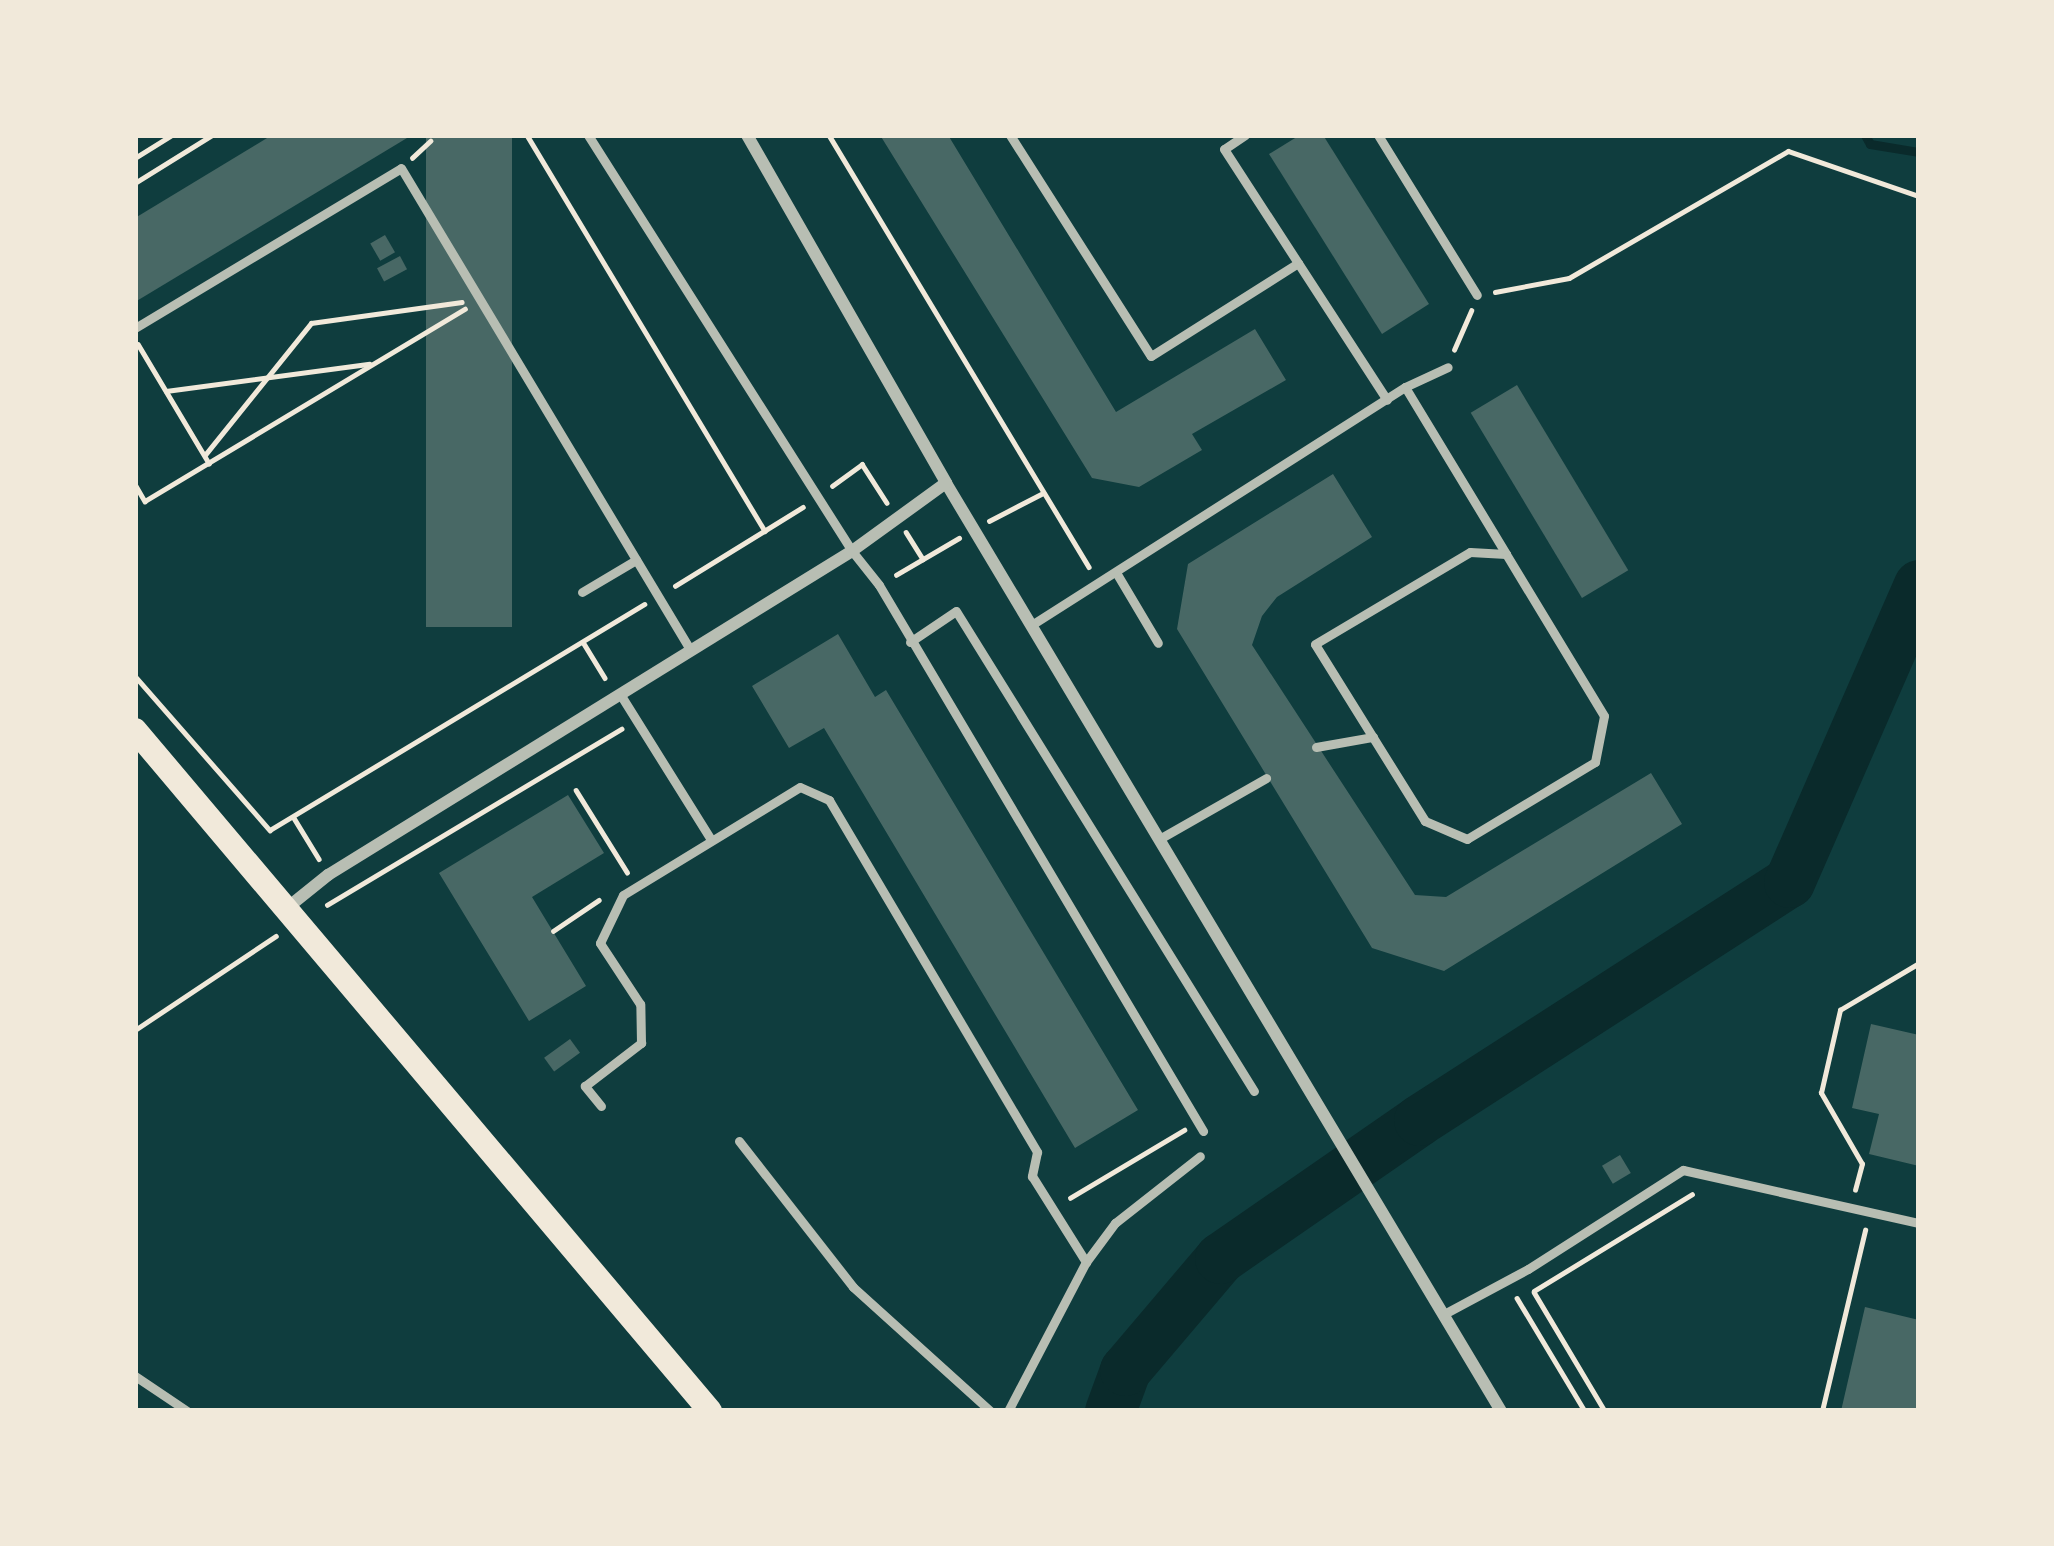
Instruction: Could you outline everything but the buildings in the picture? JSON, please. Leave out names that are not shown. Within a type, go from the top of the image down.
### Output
[{"type":"main road","points":[[135,730],[710,1411]]},
{"type":"street","points":[[747,135],[946,483],[1389,1216],[1501,1411]]},
{"type":"street","points":[[292,915],[328,874],[852,551],[946,483]]},
{"type":"lane","points":[[588,135],[821,494],[852,551],[879,585],[1203,1131]]},
{"type":"lane","points":[[1010,135],[1150,356],[1298,263]]},
{"type":"lane","points":[[1245,135],[1224,149],[1387,400]]},
{"type":"lane","points":[[1378,135],[1477,295]]},
{"type":"lane","points":[[135,328],[401,168],[691,651]]},
{"type":"lane","points":[[1033,624],[1406,388],[1448,367]]},
{"type":"lane","points":[[1406,388],[1604,716],[1595,762],[1467,839],[1425,821],[1315,644],[1470,552],[1506,554]]},
{"type":"lane","points":[[582,592],[636,560]]},
{"type":"lane","points":[[1117,574],[1158,643]]},
{"type":"lane","points":[[910,642],[956,610],[1254,1090]]},
{"type":"lane","points":[[618,696],[710,838]]},
{"type":"lane","points":[[1316,747],[1373,736]]},
{"type":"lane","points":[[1161,838],[1267,778]]},
{"type":"lane","points":[[601,1106],[585,1086],[641,1043],[640,1004],[600,943],[623,895],[800,787],[829,800],[1037,1152],[1032,1176],[1086,1262]]},
{"type":"lane","points":[[740,1141],[853,1287],[990,1411]]},
{"type":"lane","points":[[1008,1411],[1086,1262],[1115,1222],[1200,1156]]},
{"type":"lane","points":[[1444,1314],[1683,1170],[1919,1223]]},
{"type":"lane","points":[[135,1376],[187,1411]]},
{"type":"path","points":[[135,158],[172,135]]},
{"type":"path","points":[[135,183],[212,135]]},
{"type":"path","points":[[527,135],[765,532]]},
{"type":"path","points":[[829,135],[1100,584]]},
{"type":"path","points":[[1448,367],[1477,295],[1569,278],[1788,151],[1919,196]]},
{"type":"path","points":[[135,484],[145,501],[480,300]]},
{"type":"path","points":[[205,455],[311,322],[480,300]]},
{"type":"path","points":[[135,339],[209,463]]},
{"type":"path","points":[[166,392],[375,363]]},
{"type":"path","points":[[135,676],[270,830],[765,532],[862,464],[923,559]]},
{"type":"path","points":[[879,585],[1043,493]]},
{"type":"path","points":[[583,641],[618,696]]},
{"type":"path","points":[[135,1030],[292,915],[636,720]]},
{"type":"path","points":[[576,790],[632,879]]},
{"type":"path","points":[[293,816],[328,874]]},
{"type":"path","points":[[553,931],[612,892]]},
{"type":"path","points":[[1851,1208],[1862,1164],[1821,1093],[1840,1010],[1919,963]]},
{"type":"path","points":[[1070,1198],[1185,1130]]},
{"type":"path","points":[[1605,1411],[1534,1292],[1690,1194],[1702,1193]]},
{"type":"path","points":[[1822,1411],[1869,1212]]},
{"type":"path","points":[[1506,1280],[1585,1411]]},
{"type":"waterway","points":[[1865,135],[1870,144],[1919,152]]},
{"type":"waterway","points":[[1110,1411],[1125,1370],[1220,1258],[1419,1120],[1789,882],[1919,585]]}]
